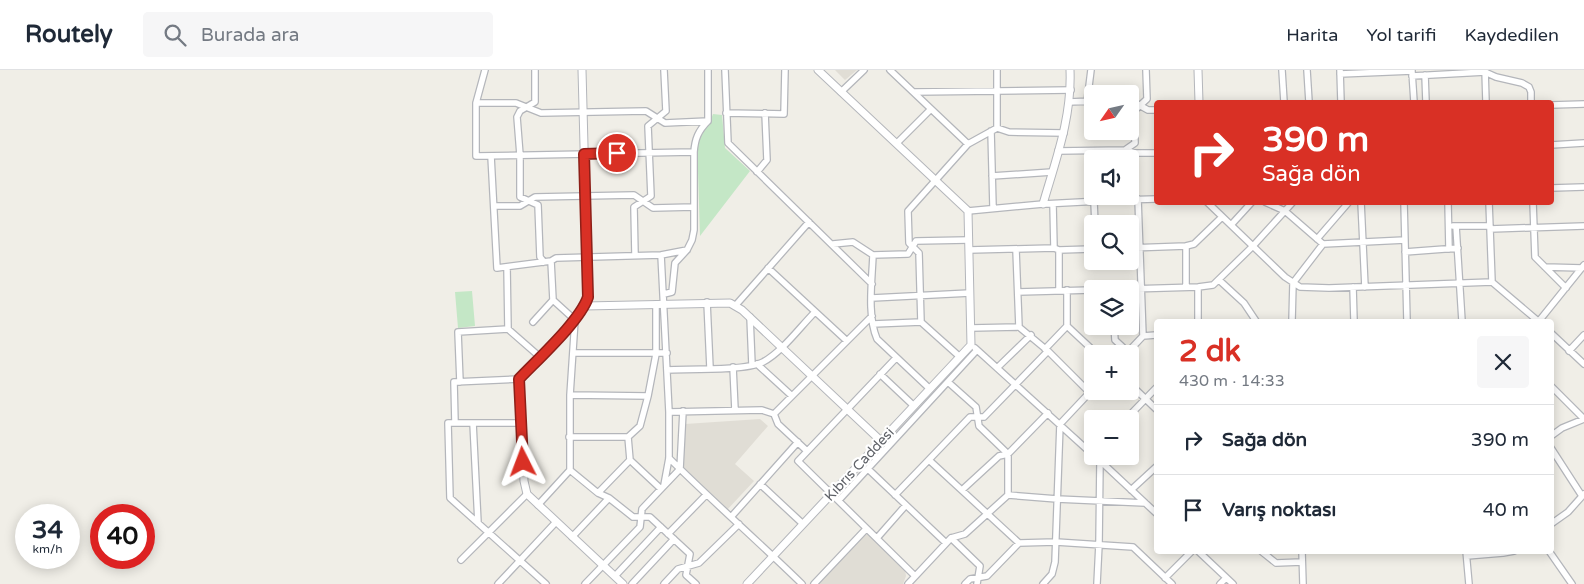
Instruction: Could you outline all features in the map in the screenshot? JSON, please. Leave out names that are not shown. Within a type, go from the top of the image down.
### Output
[{"type":"street","points":[[485,70],[476,103],[476,156],[694,152]]},
{"type":"street","points":[[535,70],[535,102],[518,113],[517,117],[520,155],[520,197],[538,205],[540,257],[544,262]]},
{"type":"street","points":[[455,423],[454,382],[519,379],[586,306],[588,297],[582,70]]},
{"type":"street","points":[[635,256],[634,207],[651,196],[648,126],[666,111],[664,70]]},
{"type":"street","points":[[664,294],[672,292],[675,263],[687,250],[694,230],[695,139],[700,129],[708,121],[708,70]]},
{"type":"street","points":[[725,70],[728,143],[872,284]]},
{"type":"street","points":[[726,113],[784,114],[785,70]]},
{"type":"street","points":[[818,70],[968,211],[971,345],[1084,447]]},
{"type":"street","points":[[841,92],[864,70]]},
{"type":"street","points":[[890,70],[968,144]]},
{"type":"street","points":[[997,70],[998,128]]},
{"type":"street","points":[[1043,204],[1068,119],[1070,70]]},
{"type":"street","points":[[1090,70],[1090,85]]},
{"type":"street","points":[[1125,150],[1135,143],[1134,111],[1147,99],[1146,70]]},
{"type":"street","points":[[1198,70],[1199,100]]},
{"type":"street","points":[[1282,70],[1284,100]]},
{"type":"street","points":[[1307,70],[1308,100]]},
{"type":"street","points":[[1485,71],[1486,100]]},
{"type":"street","points":[[1341,100],[1340,72],[1412,72],[1425,75],[1436,72],[1485,71],[1496,78],[1529,86],[1530,100]]},
{"type":"street","points":[[1412,72],[1414,100]]},
{"type":"street","points":[[1425,75],[1426,100]]},
{"type":"street","points":[[914,92],[1070,90]]},
{"type":"street","points":[[1069,102],[1084,102]]},
{"type":"street","points":[[476,103],[516,103],[541,113],[646,111],[665,123],[708,121]]},
{"type":"street","points":[[1554,105],[1584,104]]},
{"type":"street","points":[[1140,105],[1148,110],[1154,110]]},
{"type":"street","points":[[897,144],[931,109]]},
{"type":"street","points":[[757,172],[767,160],[765,114]]},
{"type":"street","points":[[920,322],[919,253],[909,243],[908,211],[968,144],[991,131],[998,128],[1009,132],[1064,132]]},
{"type":"street","points":[[991,131],[993,207]]},
{"type":"street","points":[[1554,145],[1584,143]]},
{"type":"street","points":[[1058,151],[1084,151]]},
{"type":"street","points":[[1139,153],[1154,153]]},
{"type":"street","points":[[491,156],[498,268],[551,261],[556,258],[661,255],[687,250]]},
{"type":"street","points":[[992,176],[1052,172]]},
{"type":"street","points":[[1554,188],[1584,187]]},
{"type":"street","points":[[494,206],[520,206],[535,197],[634,195],[653,208],[694,207]]},
{"type":"street","points":[[1139,199],[1154,199]]},
{"type":"street","points":[[968,211],[993,207],[1084,202]]},
{"type":"street","points":[[1053,204],[1059,291]]},
{"type":"street","points":[[1138,205],[1143,336]]},
{"type":"street","points":[[1210,205],[1293,283],[1300,287],[1365,287],[1492,282],[1537,319]]},
{"type":"street","points":[[1231,225],[1249,205]]},
{"type":"street","points":[[1272,205],[1285,211],[1323,244],[1405,240]]},
{"type":"street","points":[[1141,289],[1213,286],[1253,246],[1290,205]]},
{"type":"street","points":[[1317,239],[1346,205]]},
{"type":"street","points":[[1361,205],[1365,287]]},
{"type":"street","points":[[1404,205],[1407,319]]},
{"type":"street","points":[[1448,205],[1449,249]]},
{"type":"street","points":[[1490,205],[1492,282]]},
{"type":"street","points":[[1533,205],[1535,257],[1566,288]]},
{"type":"street","points":[[1140,248],[1194,244],[1222,217]]},
{"type":"street","points":[[735,306],[809,222]]},
{"type":"street","points":[[1448,226],[1534,228],[1584,226]]},
{"type":"street","points":[[1456,226],[1462,319]]},
{"type":"street","points":[[833,244],[853,242],[873,255],[908,254],[916,241],[968,240]]},
{"type":"street","points":[[1292,319],[1293,283],[1323,244]]},
{"type":"street","points":[[1186,246],[1186,287]]},
{"type":"street","points":[[1405,252],[1458,248]]},
{"type":"street","points":[[969,250],[1084,249]]},
{"type":"street","points":[[1016,250],[1019,327]]},
{"type":"street","points":[[661,255],[665,304],[669,412],[669,458],[662,487]]},
{"type":"street","points":[[873,255],[872,324],[877,339],[930,389]]},
{"type":"street","points":[[551,261],[553,300],[575,320]]},
{"type":"street","points":[[1545,268],[1583,266]]},
{"type":"street","points":[[1541,319],[1583,266]]},
{"type":"street","points":[[507,267],[508,329]]},
{"type":"street","points":[[768,268],[847,341]]},
{"type":"street","points":[[1219,280],[1244,302],[1255,319]]},
{"type":"street","points":[[1198,287],[1198,319]]},
{"type":"street","points":[[1352,287],[1354,319]]},
{"type":"street","points":[[895,495],[970,416],[984,417],[1016,385],[1067,326],[1067,290]]},
{"type":"street","points":[[1018,292],[1084,290]]},
{"type":"street","points":[[872,298],[970,293]]},
{"type":"street","points":[[533,322],[553,300]]},
{"type":"street","points":[[707,302],[710,368]]},
{"type":"street","points":[[586,306],[730,303],[750,317],[881,442]]},
{"type":"street","points":[[569,437],[628,437],[640,426],[656,354],[656,304]]},
{"type":"street","points":[[667,370],[733,367],[755,364],[768,359],[815,312]]},
{"type":"street","points":[[774,414],[872,316]]},
{"type":"street","points":[[750,317],[755,364],[792,396]]},
{"type":"street","points":[[538,505],[570,470],[570,395],[575,320]]},
{"type":"street","points":[[872,324],[920,322],[960,357]]},
{"type":"street","points":[[1067,326],[1087,345]]},
{"type":"street","points":[[971,328],[1019,327],[1084,385]]},
{"type":"street","points":[[460,382],[458,332],[508,329],[540,358]]},
{"type":"street","points":[[1135,345],[1143,336],[1154,335]]},
{"type":"street","points":[[1569,350],[1584,335]]},
{"type":"street","points":[[998,368],[1031,336]]},
{"type":"street","points":[[1554,337],[1584,364]]},
{"type":"street","name":"Kıbrıs Caddesi","points":[[747,584],[971,345]]},
{"type":"street","points":[[839,500],[978,350]]},
{"type":"street","points":[[573,353],[667,354]]},
{"type":"street","points":[[896,358],[798,461],[915,576]]},
{"type":"street","points":[[733,367],[735,410]]},
{"type":"street","points":[[880,374],[914,406]]},
{"type":"street","points":[[519,379],[527,494],[623,584]]},
{"type":"street","points":[[908,584],[951,538],[965,534],[1008,495],[1008,454],[979,426],[976,407],[948,382]]},
{"type":"street","points":[[1554,389],[1584,419],[1562,428],[1554,434]]},
{"type":"street","points":[[1135,410],[1154,390]]},
{"type":"street","points":[[1139,392],[1154,407]]},
{"type":"street","points":[[570,395],[648,396]]},
{"type":"street","points":[[1043,584],[1052,574],[1055,562],[1060,424],[1084,398]]},
{"type":"street","points":[[669,412],[762,410],[774,414],[778,424],[807,451]]},
{"type":"street","points":[[586,584],[640,526],[642,510],[680,469],[683,411]]},
{"type":"street","points":[[962,490],[999,456],[1008,454],[1048,414]]},
{"type":"street","points":[[521,423],[448,423],[450,498],[546,584]]},
{"type":"street","points":[[473,423],[478,523]]},
{"type":"street","points":[[628,437],[630,460],[662,487]]},
{"type":"street","points":[[731,517],[798,442]]},
{"type":"street","points":[[1554,452],[1583,495],[1568,512],[1554,522]]},
{"type":"street","points":[[669,458],[802,584]]},
{"type":"street","points":[[598,492],[630,460]]},
{"type":"street","points":[[929,460],[1019,543]]},
{"type":"street","points":[[1095,465],[1100,500],[1097,584]]},
{"type":"street","points":[[1104,465],[1154,511]]},
{"type":"street","points":[[868,469],[946,544]]},
{"type":"street","points":[[1131,490],[1154,469]]},
{"type":"street","points":[[570,470],[633,517],[650,518],[661,527],[690,554],[686,575],[696,584]]},
{"type":"street","points":[[760,484],[803,524]]},
{"type":"street","points":[[461,560],[527,494]]},
{"type":"street","points":[[668,534],[706,495]]},
{"type":"street","points":[[1008,495],[1145,503]]},
{"type":"street","points":[[572,537],[609,498]]},
{"type":"street","points":[[877,538],[906,505]]},
{"type":"street","points":[[498,584],[556,522]]},
{"type":"street","points":[[664,584],[678,569],[699,563],[739,524]]},
{"type":"street","points":[[615,576],[661,527]]},
{"type":"street","points":[[814,584],[866,529]]},
{"type":"street","points":[[951,538],[980,566],[977,584]]},
{"type":"street","points":[[632,584],[674,539]]},
{"type":"street","points":[[965,584],[970,579],[987,576],[1019,543],[1056,542],[1133,547],[1172,584]]},
{"type":"street","points":[[1165,578],[1189,554]]},
{"type":"street","points":[[1201,554],[1233,584]]},
{"type":"street","points":[[1265,554],[1276,563],[1302,562]]},
{"type":"street","points":[[1302,554],[1303,584]]},
{"type":"street","points":[[1466,554],[1468,584]]},
{"type":"street","points":[[1551,554],[1572,584]]},
{"type":"street","points":[[1220,584],[1226,578]]},
{"type":"shaded area","points":[[835,70],[857,70],[845,80]]},
{"type":"shaded area","points":[[760,419],[768,426],[735,464],[754,481],[727,510],[682,468],[685,424]]},
{"type":"shaded area","points":[[868,534],[905,569],[906,576],[903,584],[819,584],[864,535]]},
{"type":"green space","points":[[713,114],[722,115],[725,148],[750,171],[700,236],[697,139],[709,124]]},
{"type":"green space","points":[[472,291],[475,326],[458,328],[455,292]]},
{"type":"route","points":[[523,462],[519,379],[575,320],[586,306],[588,297],[584,154],[617,153]]}]
